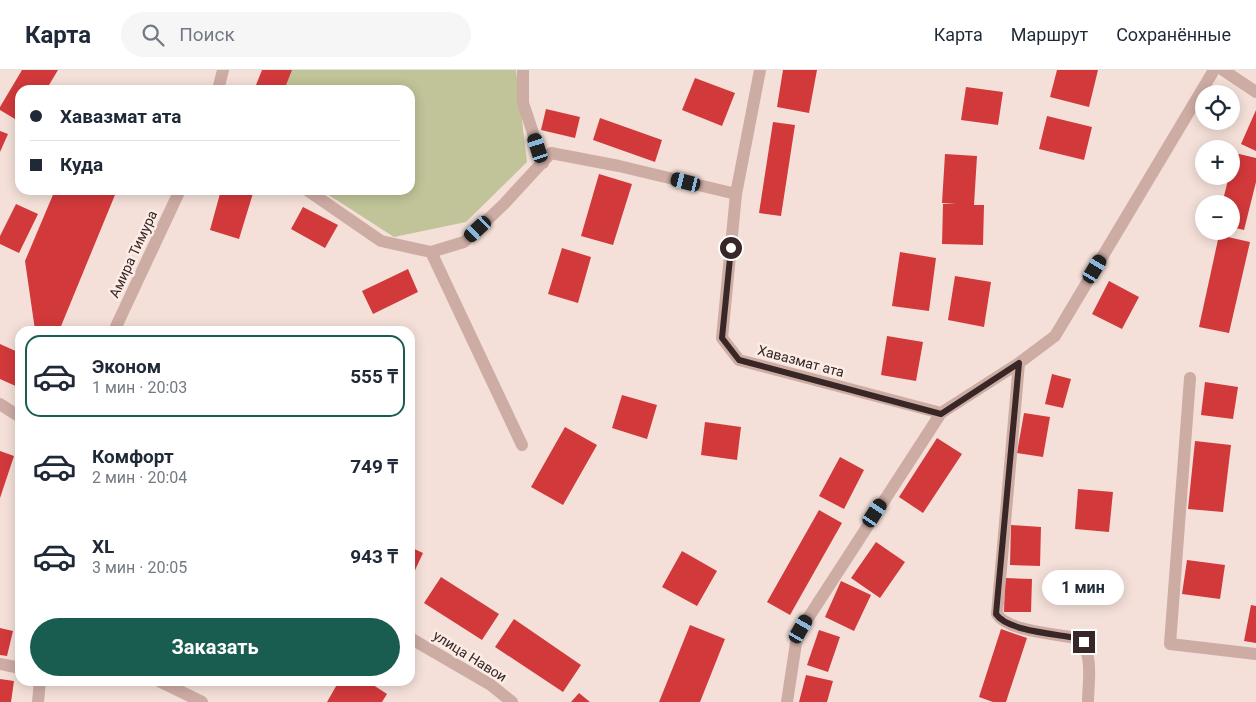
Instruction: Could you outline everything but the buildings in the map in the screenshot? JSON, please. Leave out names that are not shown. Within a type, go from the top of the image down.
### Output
[{"type":"street","points":[[219,85],[223,70]]},
{"type":"street","points":[[524,70],[523,103],[543,163]]},
{"type":"street","name":"Хавазмат ата","points":[[760,70],[736,194],[722,338],[739,360],[941,414]]},
{"type":"street","points":[[787,702],[796,643],[801,629],[941,414],[1019,363],[1055,336],[1214,70]]},
{"type":"street","points":[[1223,70],[1256,92]]},
{"type":"street","points":[[314,195],[381,241],[431,252],[464,242],[504,204],[551,153],[619,166],[736,194]]},
{"type":"street","name":"Амира Тимура","points":[[116,326],[178,195]]},
{"type":"street","points":[[431,252],[522,445]]},
{"type":"street","points":[[1019,363],[996,614],[1000,620],[1012,626],[1076,638],[1084,642],[1088,653],[1088,702]]},
{"type":"street","points":[[1190,378],[1170,644],[1256,654]]},
{"type":"street","points":[[0,404],[15,414]]},
{"type":"street","name":"улица Навои","points":[[415,641],[491,685],[512,702]]},
{"type":"street","points":[[0,664],[15,667]]},
{"type":"street","points":[[38,702],[40,686]]},
{"type":"street","points":[[170,686],[202,702]]},
{"type":"green space","points":[[282,70],[516,70],[527,162],[466,222],[394,237],[329,195],[415,195],[415,85],[278,85]]},
{"type":"route","points":[[731,248],[722,338],[739,360],[941,414],[1019,363],[996,614],[1000,620],[1012,626],[1076,638],[1084,642]]}]
